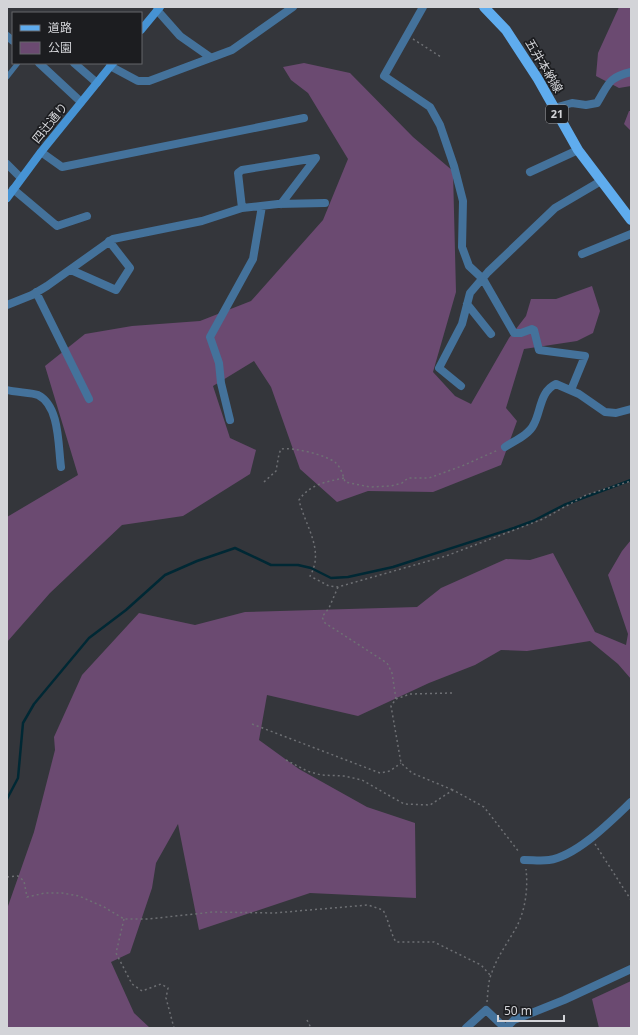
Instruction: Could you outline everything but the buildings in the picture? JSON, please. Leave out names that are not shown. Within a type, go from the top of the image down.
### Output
[{"type":"main road","name":"五井本納線","points":[[484,7],[506,30],[578,150],[631,220]]},
{"type":"street","points":[[111,65],[138,82],[149,81],[199,64],[210,57],[232,50],[293,7]]},
{"type":"street","points":[[422,7],[384,76],[430,107],[440,125],[454,166],[462,201],[462,247],[469,266],[483,279],[514,333],[521,333],[532,328],[534,330],[539,350],[585,356],[570,390]]},
{"type":"street","points":[[142,29],[159,9],[180,36],[210,57]]},
{"type":"street","points":[[40,64],[82,102]]},
{"type":"street","points":[[75,64],[97,83]]},
{"type":"street","name":"四辻通り","points":[[7,198],[41,152],[111,65]]},
{"type":"street","points":[[554,108],[572,103],[586,105],[597,103],[610,80],[631,72]]},
{"type":"street","points":[[41,152],[62,167],[304,118]]},
{"type":"street","points":[[530,172],[578,150]]},
{"type":"street","points":[[242,208],[238,173],[242,170],[316,158],[281,204]]},
{"type":"street","points":[[7,164],[21,178]]},
{"type":"street","points":[[462,386],[438,368],[462,324],[470,293],[556,208],[601,181]]},
{"type":"street","points":[[13,189],[57,226],[87,216]]},
{"type":"street","points":[[7,305],[36,292],[71,270],[113,239],[161,228],[202,221],[242,208],[281,204],[325,203]]},
{"type":"street","points":[[230,420],[221,383],[219,363],[210,337],[253,259],[262,206]]},
{"type":"street","points":[[582,254],[631,234]]},
{"type":"street","points":[[71,270],[116,290],[130,268],[109,241]]},
{"type":"street","points":[[36,292],[89,399]]},
{"type":"street","points":[[467,304],[491,334]]},
{"type":"street","points":[[505,447],[524,435],[534,425],[545,393],[551,386],[556,384],[570,390],[605,412],[616,413],[631,409]]},
{"type":"street","points":[[7,390],[37,395],[47,401],[54,412],[61,467]]},
{"type":"street","points":[[524,860],[550,860],[564,856],[591,839],[631,802]]},
{"type":"street","points":[[466,1028],[486,1010],[506,1028],[514,1020],[564,1000],[631,969]]},
{"type":"lane","points":[[7,76],[17,64]]},
{"type":"path","points":[[407,35],[441,57]]},
{"type":"path","points":[[264,482],[276,471],[278,454],[281,449],[286,448],[296,449],[332,460],[340,468],[345,482],[370,487],[391,486],[402,483],[408,478],[429,478],[462,466],[505,447]]},
{"type":"path","points":[[344,478],[314,485],[305,491],[299,500],[316,550],[315,566],[310,576],[329,586],[338,587],[446,556],[543,519],[586,495],[631,481]]},
{"type":"path","points":[[338,587],[329,608],[322,617],[325,623],[387,663],[392,674],[396,699]]},
{"type":"path","points":[[452,693],[410,694],[396,699],[391,706],[401,763],[412,773],[453,790],[484,807],[508,835],[524,860],[528,886],[523,908],[518,924],[502,950],[491,976],[486,1010]]},
{"type":"path","points":[[252,724],[380,773],[390,771],[401,763]]},
{"type":"path","points":[[286,760],[307,771],[322,775],[344,776],[362,780],[404,804],[430,805],[453,790]]},
{"type":"path","points":[[591,839],[631,900]]},
{"type":"path","points":[[7,877],[18,876],[24,881],[27,897],[45,893],[62,893],[79,896],[104,906],[124,920],[213,912],[274,913],[368,905],[383,910],[388,919],[390,933],[396,942],[434,942],[481,965],[491,976]]},
{"type":"path","points":[[124,920],[116,953],[132,984],[142,990],[160,984],[168,988],[166,998],[174,1028]]},
{"type":"path","points":[[307,1020],[312,1028]]},
{"type":"green space","points":[[619,7],[631,7],[631,86],[619,88],[596,76],[598,53]]},
{"type":"green space","points":[[304,63],[350,73],[413,137],[453,171],[456,292],[433,372],[455,396],[471,404],[509,338],[526,316],[531,299],[556,299],[592,286],[600,311],[593,333],[577,341],[524,349],[506,408],[517,421],[501,465],[433,492],[368,491],[337,502],[300,469],[271,387],[254,361],[213,386],[230,438],[256,450],[250,474],[183,516],[122,525],[50,593],[7,642],[7,517],[78,475],[45,366],[85,334],[132,326],[200,321],[251,301],[323,220],[348,159],[308,93],[291,80],[283,67]]},
{"type":"green space","points":[[629,111],[631,111],[631,131],[624,124]]},
{"type":"green space","points":[[631,540],[631,679],[618,664],[590,641],[527,651],[501,650],[475,665],[429,683],[358,716],[267,695],[259,740],[299,769],[367,807],[415,823],[416,898],[310,893],[199,930],[178,824],[156,863],[152,888],[130,953],[111,962],[134,1013],[150,1028],[7,1028],[7,909],[34,832],[55,750],[54,737],[82,675],[139,613],[195,625],[245,612],[417,607],[441,588],[506,559],[530,560],[553,553],[595,632],[626,645],[628,634],[608,575],[622,551]]},
{"type":"green space","points":[[631,981],[631,1028],[599,1028],[592,999]]},
{"type":"waterway","points":[[7,799],[18,778],[23,723],[34,704],[89,638],[126,610],[165,575],[197,561],[235,548],[271,565],[298,565],[311,568],[331,578],[348,577],[393,567],[514,528],[533,521],[564,505],[631,480]]}]
